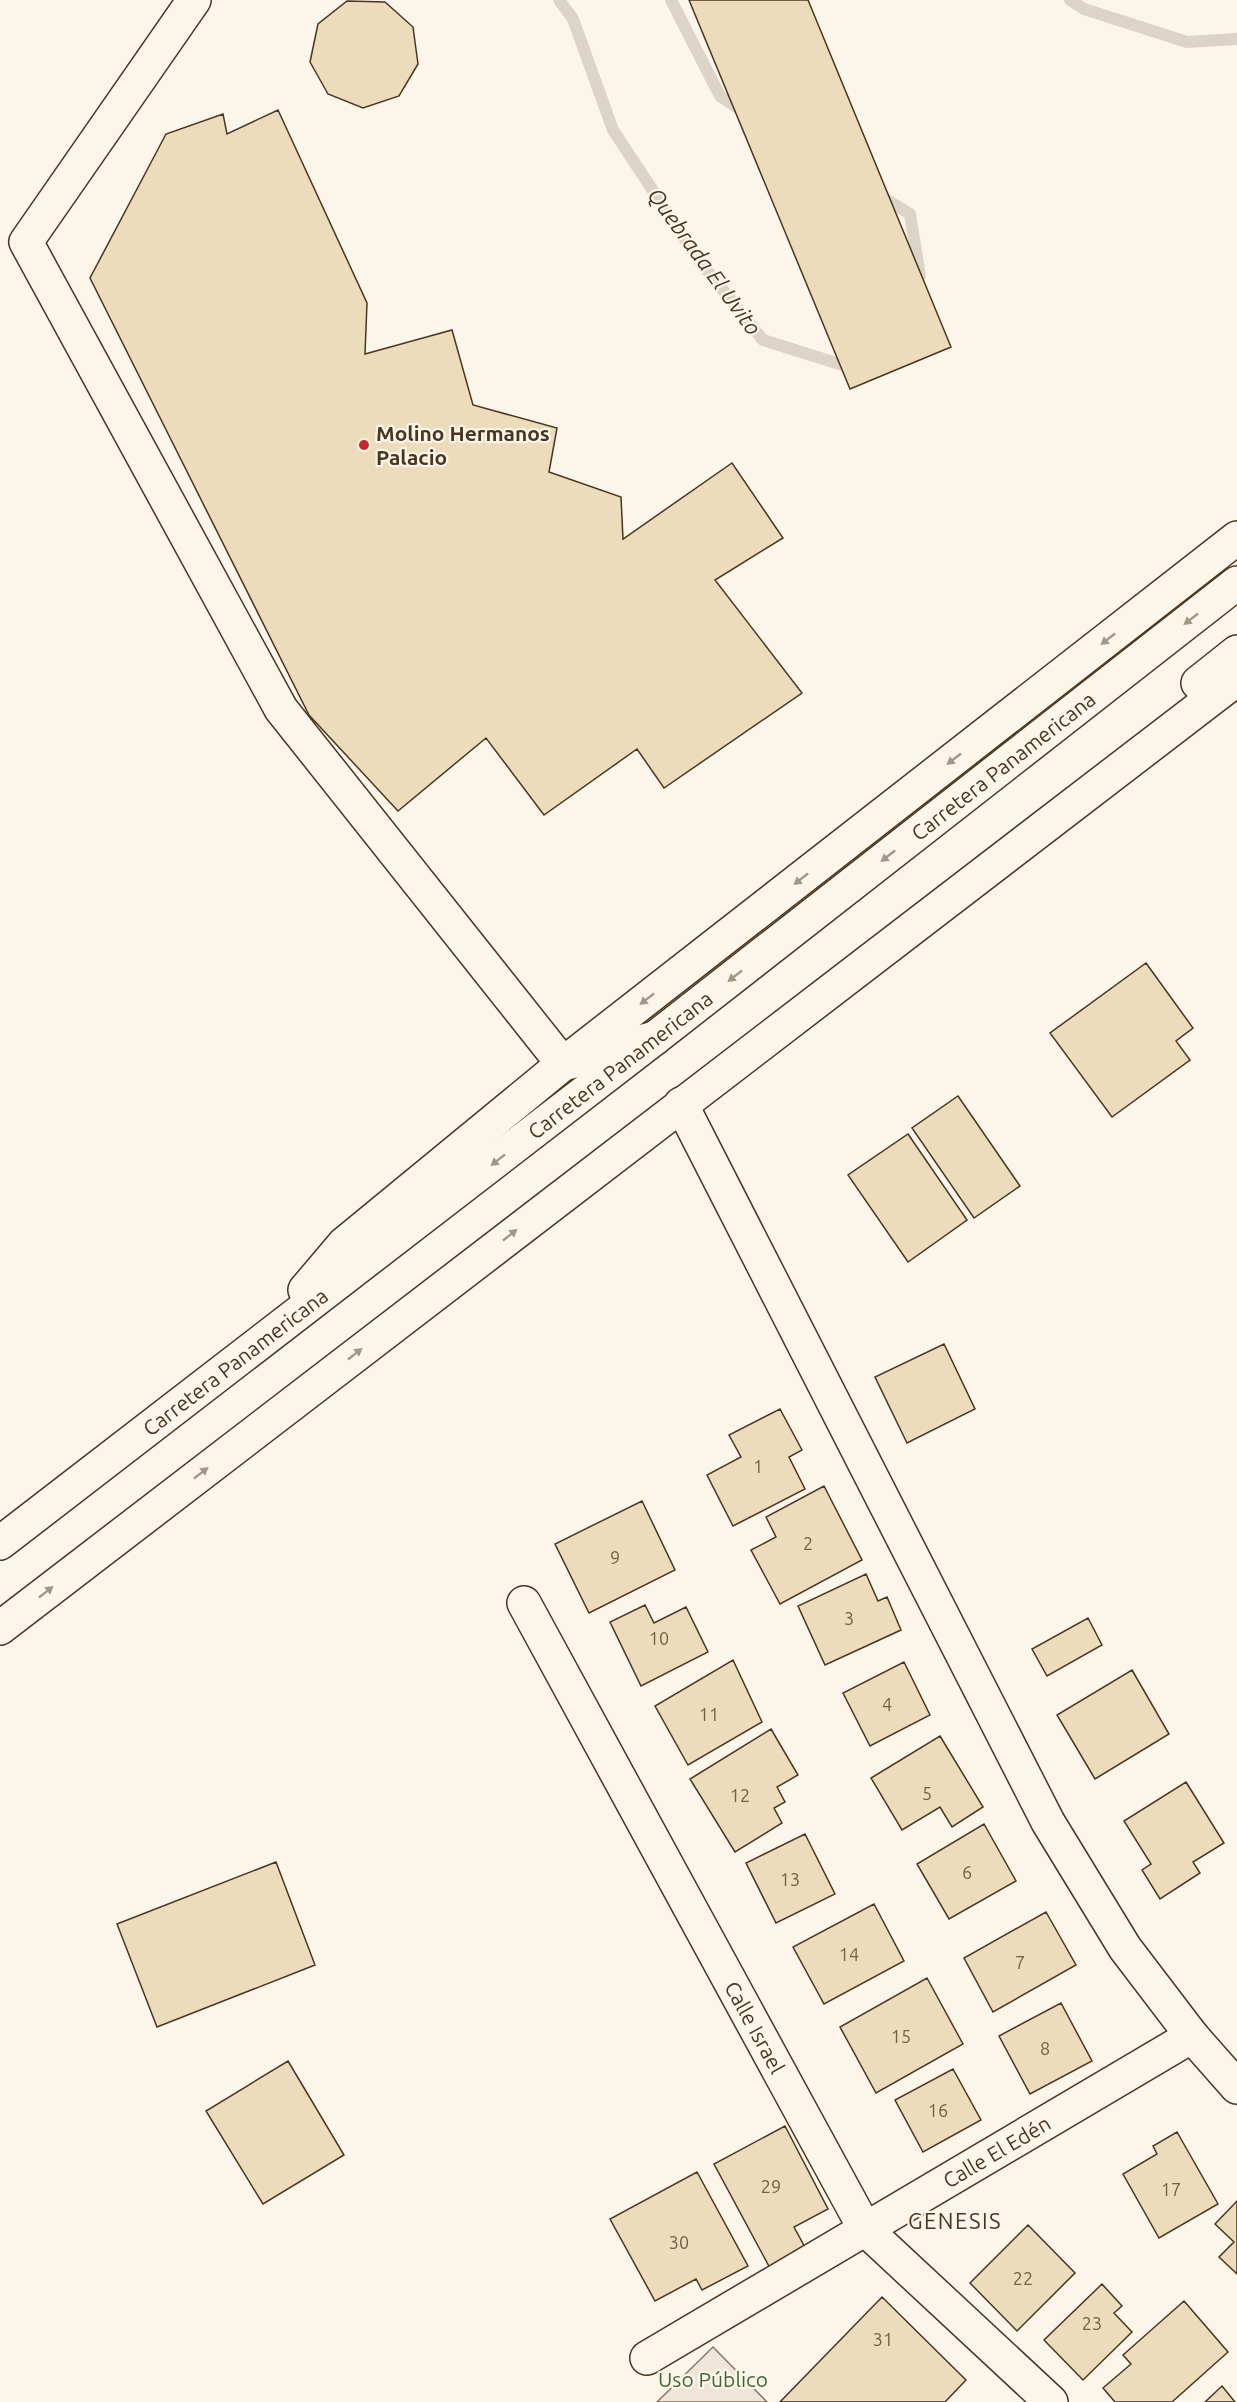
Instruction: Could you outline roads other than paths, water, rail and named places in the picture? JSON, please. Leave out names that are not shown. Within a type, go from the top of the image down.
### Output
[{"type":"main road","points":[[194,0],[26,242],[281,709],[563,1064]]},
{"type":"main road","points":[[260,1343],[344,1244],[563,1064],[1237,538]]},
{"type":"main road","name":"Carretera Panamericana","points":[[0,1543],[655,1038],[1237,583]]},
{"type":"main road","points":[[872,958],[941,884],[1237,652]]},
{"type":"main road","points":[[0,1628],[1237,679]]},
{"type":"main road","points":[[563,1064],[655,1038]]},
{"type":"main road","points":[[681,1104],[1048,1822],[1125,1948],[1192,2036],[1237,2088]]},
{"type":"main road","name":"Calle Israel","points":[[524,1603],[865,2229],[1051,2402]]},
{"type":"main road","name":"Calle El Edén","points":[[647,2358],[1192,2036]]},
{"type":"waterway","name":"Quebrada El Uvito","points":[[559,0],[573,19],[613,130],[698,259],[763,340],[849,367],[852,363]]},
{"type":"waterway","name":"Quebrada El Uvito","points":[[671,0],[720,96],[744,112]]},
{"type":"waterway","name":"Quebrada El Uvito","points":[[1070,0],[1084,9],[1187,42],[1237,39]]},
{"type":"waterway","name":"Quebrada El Uvito","points":[[879,195],[910,214],[920,276],[916,281]]},
{"type":"place","name":"Molino Hermanos Palacio","points":[[364,445]]},
{"type":"district","name":"GENESIS","points":[[955,2220]]},
{"type":"park label","name":"Uso Público","points":[[713,2379]]}]
